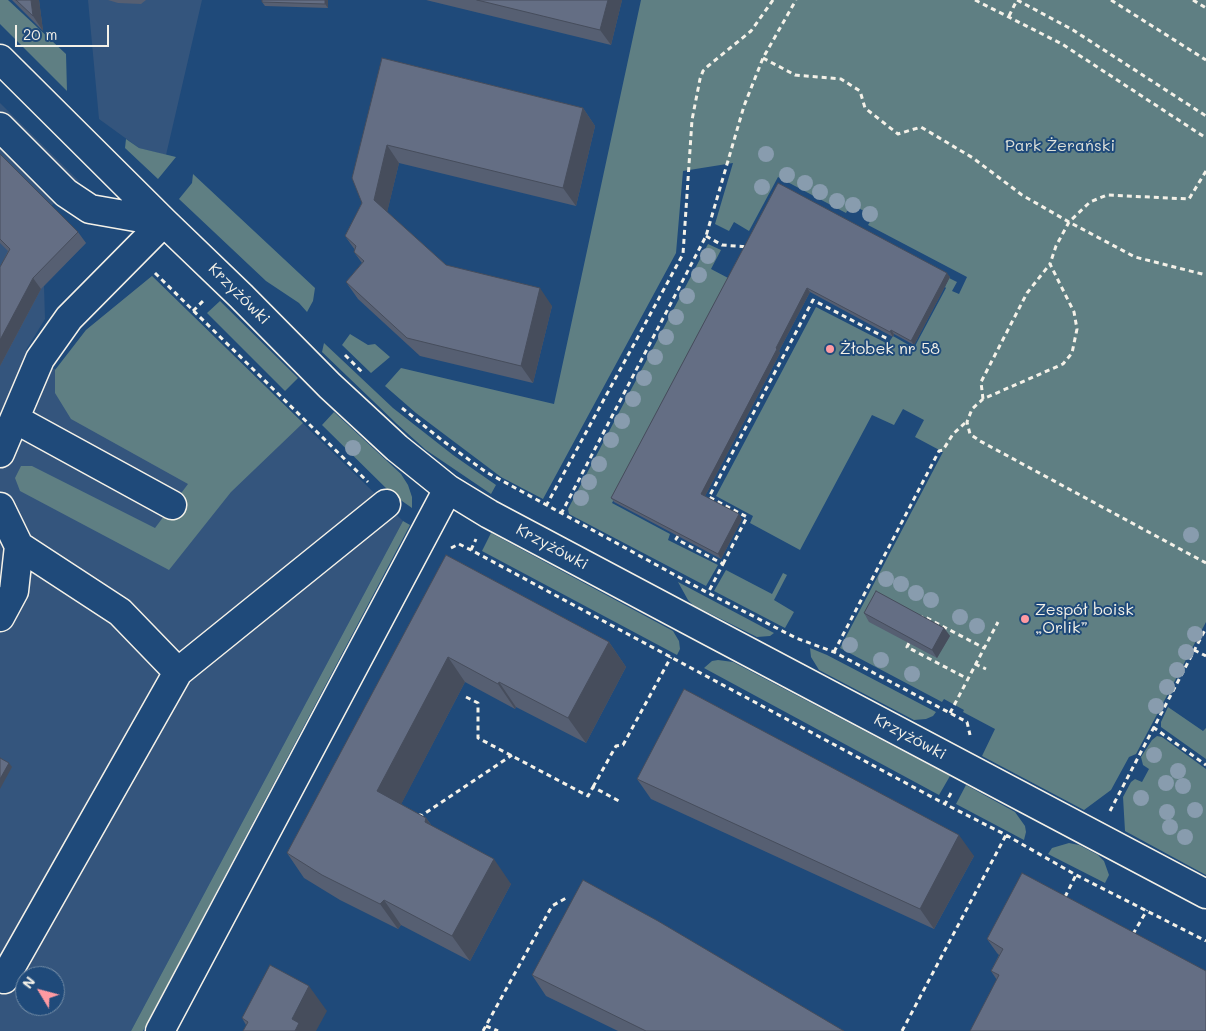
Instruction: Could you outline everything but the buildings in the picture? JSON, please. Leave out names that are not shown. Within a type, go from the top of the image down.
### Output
[{"type":"street","name":"Krzyżówki","points":[[0,58],[330,386],[397,448],[448,489],[489,514],[1206,894]]},
{"type":"street","points":[[0,127],[66,193],[90,208],[164,222]]},
{"type":"street","points":[[0,453],[40,359],[70,318],[164,222]]},
{"type":"street","points":[[14,419],[172,505]]},
{"type":"street","points":[[160,1031],[448,489]]},
{"type":"street","points":[[4,979],[178,672],[379,494]]},
{"type":"street","points":[[0,507],[19,546],[120,612],[178,672]]},
{"type":"street","points":[[0,617],[14,591],[19,546]]},
{"type":"path","points":[[531,535],[683,254],[692,120],[700,79],[708,66],[751,31],[773,0]]},
{"type":"path","points":[[561,514],[706,236],[744,106],[764,58],[796,0]]},
{"type":"path","points":[[975,0],[1062,44],[1206,138]]},
{"type":"path","points":[[1009,16],[1017,0],[1073,30],[1206,116]]},
{"type":"path","points":[[1111,0],[1206,60]]},
{"type":"path","points":[[1193,0],[1206,8]]},
{"type":"path","points":[[764,58],[795,75],[842,79],[860,91],[865,108],[898,134],[921,127],[973,158],[1022,195],[1135,257],[1206,276]]},
{"type":"path","points":[[984,399],[981,382],[1027,293],[1050,264],[1056,246],[1069,222],[1090,202],[1107,195],[1189,199],[1206,170]]},
{"type":"path","points":[[706,236],[722,245],[744,246],[755,251]]},
{"type":"path","points":[[134,252],[379,494]]},
{"type":"path","points":[[834,652],[939,451],[943,450],[953,434],[967,422],[972,409],[984,399],[1063,364],[1072,353],[1077,329],[1074,312],[1050,264]]},
{"type":"path","points":[[708,593],[748,517],[709,497],[813,300],[888,339]]},
{"type":"path","points":[[967,422],[970,434],[980,441],[1206,563]]},
{"type":"path","points":[[427,527],[442,534],[449,549],[459,544],[945,804]]},
{"type":"path","points":[[678,536],[676,540],[723,564]]},
{"type":"path","points":[[920,620],[923,616],[984,648]]},
{"type":"path","points":[[950,713],[998,622]]},
{"type":"path","points":[[1097,836],[1206,628]]},
{"type":"path","points":[[909,643],[906,647],[968,679]]},
{"type":"path","points":[[1194,650],[1206,656]]},
{"type":"path","points":[[466,697],[478,703],[478,738],[588,796],[616,746],[623,745],[672,657]]},
{"type":"path","points":[[975,664],[986,669]]},
{"type":"path","points":[[1154,728],[1206,765]]},
{"type":"path","points":[[415,812],[421,816],[512,755]]},
{"type":"path","points":[[593,787],[619,801]]},
{"type":"path","points":[[902,1031],[1006,835]]},
{"type":"path","points":[[1073,902],[1064,897],[1076,875]]},
{"type":"path","points":[[483,1031],[552,906],[566,898]]},
{"type":"path","points":[[1125,930],[1133,934],[1147,910]]},
{"type":"path","points":[[486,1026],[498,1031]]},
{"type":"shaded area","points":[[88,0],[202,0],[166,155],[139,148],[99,119]]},
{"type":"shaded area","points":[[0,103],[79,181],[50,207],[86,243],[44,286],[45,319],[26,350],[56,370],[86,330],[152,276],[403,521],[131,1031],[0,1031]]},
{"type":"green space","points":[[0,0],[8,0],[66,54],[67,91],[0,24]]},
{"type":"green space","name":"Park Żerański","points":[[641,0],[1206,0],[1206,622],[1136,754],[1129,757],[1111,790],[1084,810],[982,756],[995,729],[963,712],[964,710],[944,699],[942,702],[840,648],[943,452],[915,437],[924,420],[903,409],[894,425],[872,415],[800,550],[750,523],[753,516],[716,496],[816,307],[888,344],[893,336],[914,348],[946,288],[949,278],[957,282],[952,291],[959,294],[967,277],[868,225],[873,216],[851,204],[846,213],[778,177],[749,231],[734,222],[729,231],[715,224],[733,163],[683,171],[676,253],[543,499],[501,477],[416,413],[385,386],[401,368],[554,404]]},
{"type":"green space","points":[[126,139],[139,148],[176,157],[158,179],[125,148]]},
{"type":"green space","points":[[193,174],[315,288],[313,301],[307,312],[299,303],[266,281],[179,199],[192,183]]},
{"type":"green space","points":[[708,244],[721,250],[711,269],[730,279],[612,503],[670,534],[668,540],[718,565],[706,586],[569,514],[568,509]]},
{"type":"green space","points":[[152,276],[303,423],[231,492],[169,570],[20,491],[15,478],[21,466],[32,466],[155,528],[188,484],[71,419],[55,393],[55,370],[86,330]]},
{"type":"green space","points":[[220,301],[298,378],[285,391],[207,313]]},
{"type":"green space","points":[[350,334],[368,345],[375,344],[390,357],[371,373],[342,345]]},
{"type":"green space","points":[[324,343],[393,408],[453,455],[496,485],[491,494],[426,450],[397,424],[322,352]]},
{"type":"green space","points":[[334,412],[401,474],[408,485],[412,497],[412,508],[392,494],[322,425]]},
{"type":"green space","points":[[403,521],[410,525],[143,1031],[131,1031]]},
{"type":"green space","points":[[491,533],[673,631],[679,641],[680,649],[677,655],[482,551]]},
{"type":"green space","points":[[726,570],[772,594],[783,573],[787,575],[774,600],[794,612],[785,628],[714,591]]},
{"type":"green space","points":[[678,582],[774,633],[770,636],[757,637],[693,605]]},
{"type":"green space","points":[[810,648],[936,712],[933,716],[926,719],[914,720],[819,670],[811,657]]},
{"type":"green space","points":[[712,661],[733,662],[950,776],[939,795],[704,668]]},
{"type":"green space","points":[[1168,707],[1203,731],[1206,728],[1206,759],[1161,727],[1161,722]]},
{"type":"green space","points":[[1157,736],[1162,737],[1206,769],[1206,875],[1125,831],[1123,797],[1131,782],[1135,779],[1142,782],[1149,769],[1143,765],[1141,757],[1152,740]]},
{"type":"green space","points":[[966,785],[1015,812],[1025,826],[1024,840],[956,804]]},
{"type":"green space","points":[[1069,843],[1079,845],[1098,855],[1104,861],[1109,875],[1105,883],[1048,854],[1052,848]]},
{"type":"place","name":"Żłobek nr 58","points":[[830,349]]},
{"type":"place","name":"Zespół boisk „Orlik”","points":[[1025,619]]}]
